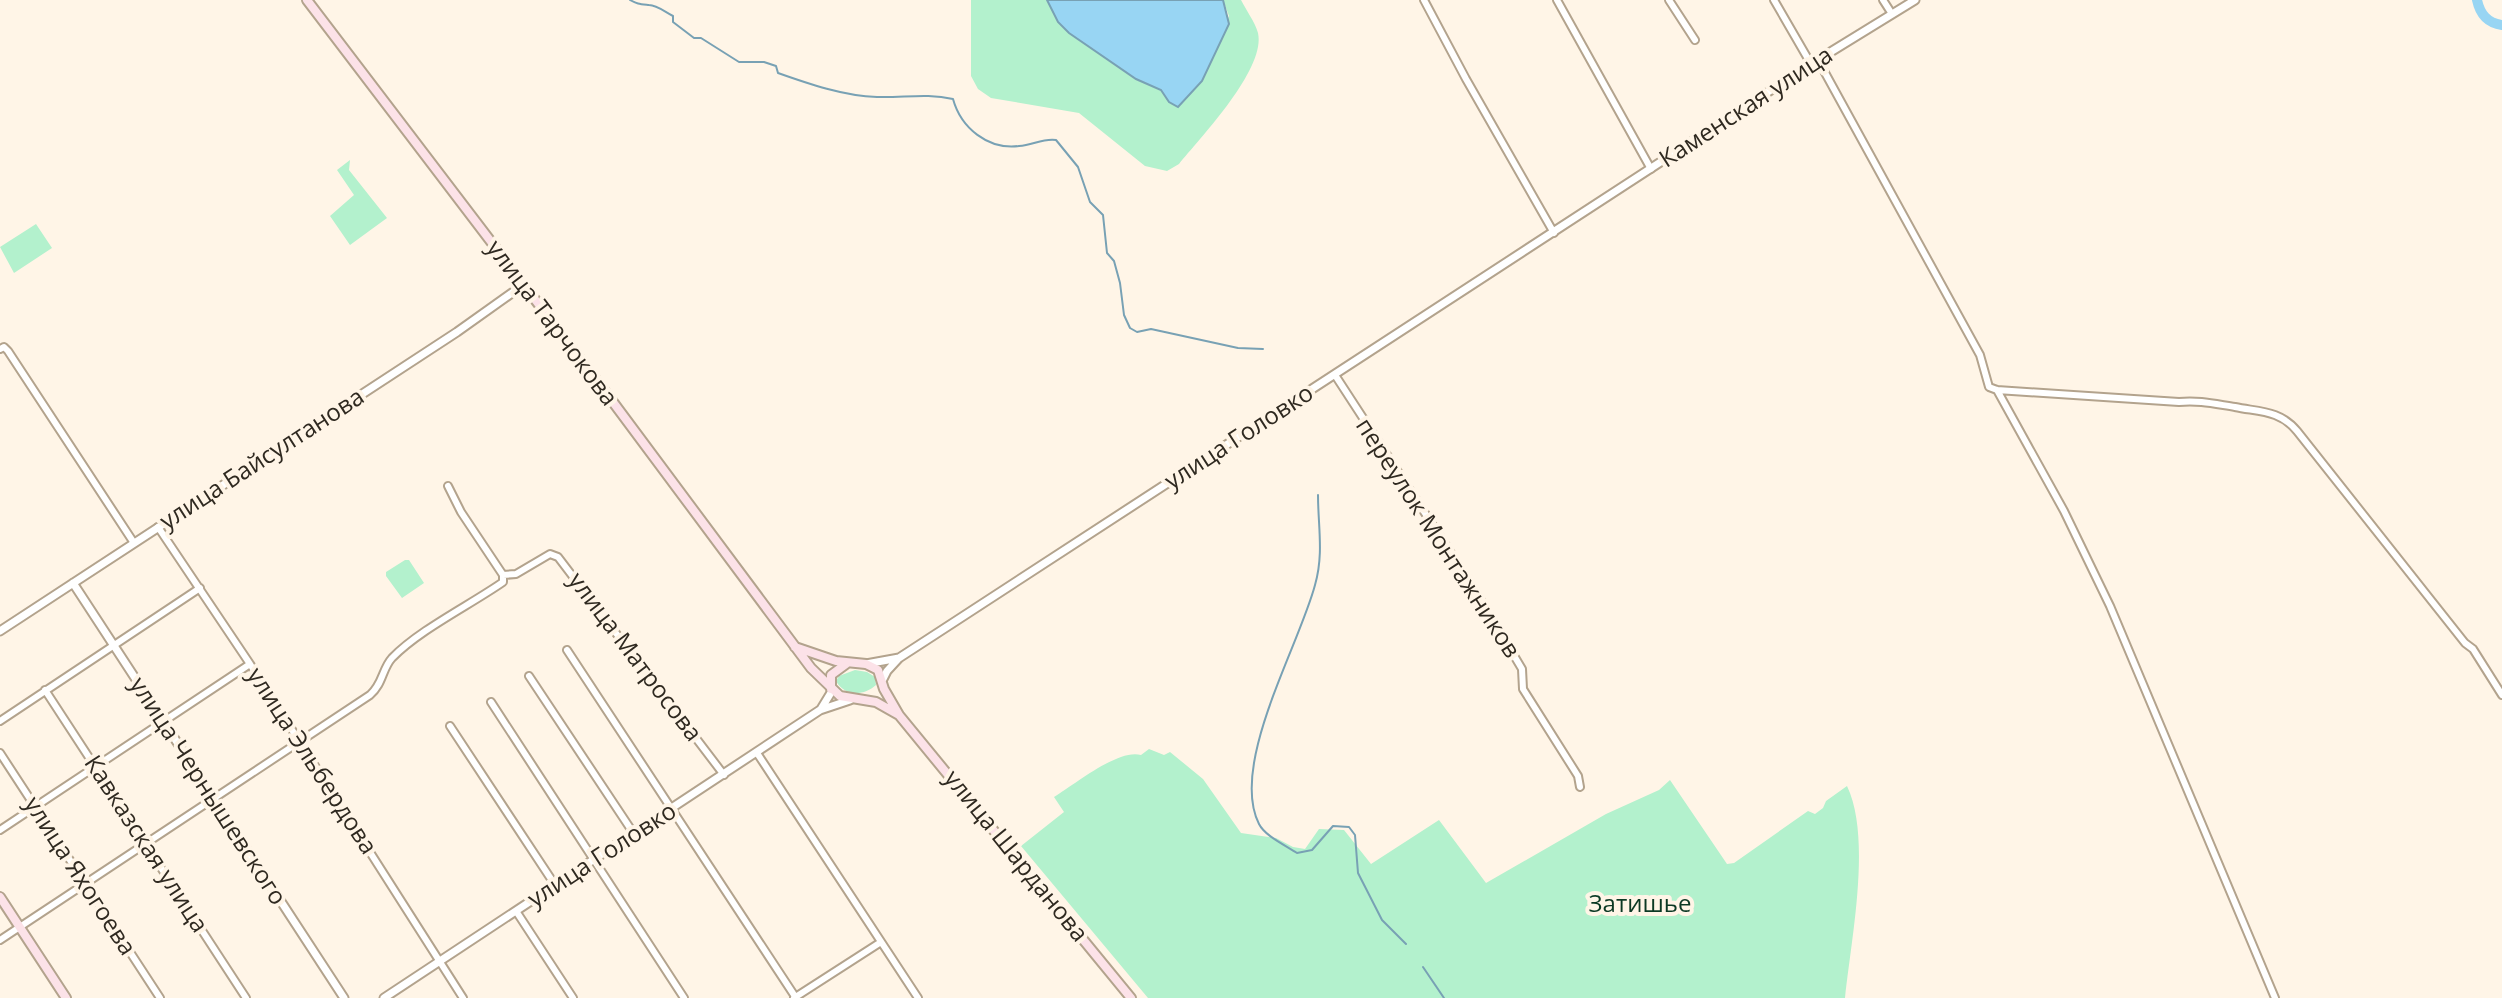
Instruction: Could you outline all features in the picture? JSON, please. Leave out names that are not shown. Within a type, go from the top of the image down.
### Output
[{"type":"main road","name":"улица Тарчокова","points":[[307,0],[795,647],[832,690]]},
{"type":"main road","points":[[795,647],[847,663],[866,664],[878,670],[899,715]]},
{"type":"main road","points":[[847,663],[831,675],[832,690],[850,700],[866,699],[878,693],[883,682]]},
{"type":"main road","points":[[866,699],[899,715]]},
{"type":"main road","name":"улица Шарданова","points":[[899,715],[1131,998]]},
{"type":"main road","points":[[0,897],[66,998]]},
{"type":"street","points":[[1424,0],[1554,233]]},
{"type":"street","points":[[1557,0],[1651,169]]},
{"type":"street","points":[[1669,0],[1695,40]]},
{"type":"street","points":[[1774,0],[1814,62],[1980,355],[1988,385],[1997,390],[2179,402],[2200,400],[2268,411],[2284,418],[2473,649],[2502,695]]},
{"type":"street","points":[[1883,0],[1892,14]]},
{"type":"street","name":"Каменская улица","points":[[1579,216],[1814,62],[1915,0]]},
{"type":"street","name":"улица Головко","points":[[899,658],[1579,216]]},
{"type":"street","name":"улица Байсултанова","points":[[0,631],[457,332],[523,285]]},
{"type":"street","points":[[0,349],[4,347],[8,351],[134,543]]},
{"type":"street","name":"переулок Монтажников","points":[[1335,375],[1475,590],[1522,669],[1523,689],[1578,776],[1580,787]]},
{"type":"street","points":[[1997,390],[2064,511],[2110,606],[2275,998]]},
{"type":"street","points":[[0,940],[370,695],[381,685],[388,664],[397,654],[503,582],[503,575],[461,512],[448,486]]},
{"type":"street","name":"улица Эльбердова","points":[[158,527],[250,664],[463,998]]},
{"type":"street","name":"улица Матросова","points":[[503,575],[516,574],[550,554],[558,557],[724,775]]},
{"type":"street","name":"улица Чернышевского","points":[[73,583],[344,998]]},
{"type":"street","points":[[0,721],[200,588]]},
{"type":"street","points":[[567,650],[795,998],[881,942]]},
{"type":"street","points":[[866,664],[899,658]]},
{"type":"street","points":[[883,682],[887,671],[899,658]]},
{"type":"street","points":[[0,830],[250,664]]},
{"type":"street","points":[[529,676],[634,834]]},
{"type":"street","name":"Кавказская улица","points":[[45,690],[246,998]]},
{"type":"street","points":[[820,710],[832,690]]},
{"type":"street","points":[[820,710],[850,700]]},
{"type":"street","points":[[491,702],[684,998]]},
{"type":"street","name":"улица Головко","points":[[384,998],[820,710]]},
{"type":"street","points":[[450,726],[555,885]]},
{"type":"street","name":"улица Яхогоева","points":[[0,753],[160,998]]},
{"type":"street","points":[[757,753],[918,998]]},
{"type":"street","points":[[516,911],[573,998]]},
{"type":"green space","points":[[971,0],[1047,0],[1058,22],[1069,33],[1136,79],[1161,90],[1169,102],[1202,81],[1229,16],[1223,0],[1241,0],[1257,29],[1258,48],[1252,65],[1230,102],[1179,164],[1167,171],[1145,166],[1079,113],[991,98],[978,89],[971,76]]},
{"type":"green space","points":[[350,160],[349,170],[387,218],[350,245],[330,216],[354,195],[337,170]]},
{"type":"green space","points":[[36,224],[52,248],[14,273],[0,247]]},
{"type":"green space","points":[[409,560],[424,583],[402,598],[386,572]]},
{"type":"green space","points":[[855,670],[875,677],[876,685],[860,693],[844,690],[836,681],[839,676]]},
{"type":"green space","name":"Затишье","points":[[1149,749],[1164,755],[1170,752],[1203,779],[1241,833],[1276,838],[1305,849],[1319,829],[1344,830],[1371,864],[1439,820],[1486,883],[1606,814],[1659,790],[1670,780],[1727,864],[1734,863],[1808,811],[1815,814],[1826,801],[1847,786],[1858,833],[1859,861],[1845,998],[1148,998],[1021,846],[1064,812],[1054,797],[1109,762],[1132,754],[1141,755]]},
{"type":"water","points":[[1047,0],[1223,0],[1229,24],[1202,81],[1178,107],[1169,102],[1161,90],[1136,79],[1069,33],[1058,22]]},
{"type":"waterway","points":[[630,0],[661,9],[673,16],[673,22],[694,38],[701,38],[739,62],[764,62],[776,66],[778,73],[852,94],[953,99],[969,128],[997,144],[1019,146],[1056,140],[1078,167],[1090,202],[1103,215],[1107,253],[1114,261],[1124,315],[1130,328],[1137,332],[1151,329],[1238,348],[1263,349]]},
{"type":"waterway","points":[[2477,0],[2485,17],[2502,25]]},
{"type":"waterway","points":[[1318,495],[1318,574],[1259,739],[1252,799],[1262,828],[1297,853],[1312,850],[1333,826],[1349,827],[1355,835],[1358,873],[1382,920],[1406,944]]},
{"type":"waterway","points":[[1423,967],[1444,998]]}]
